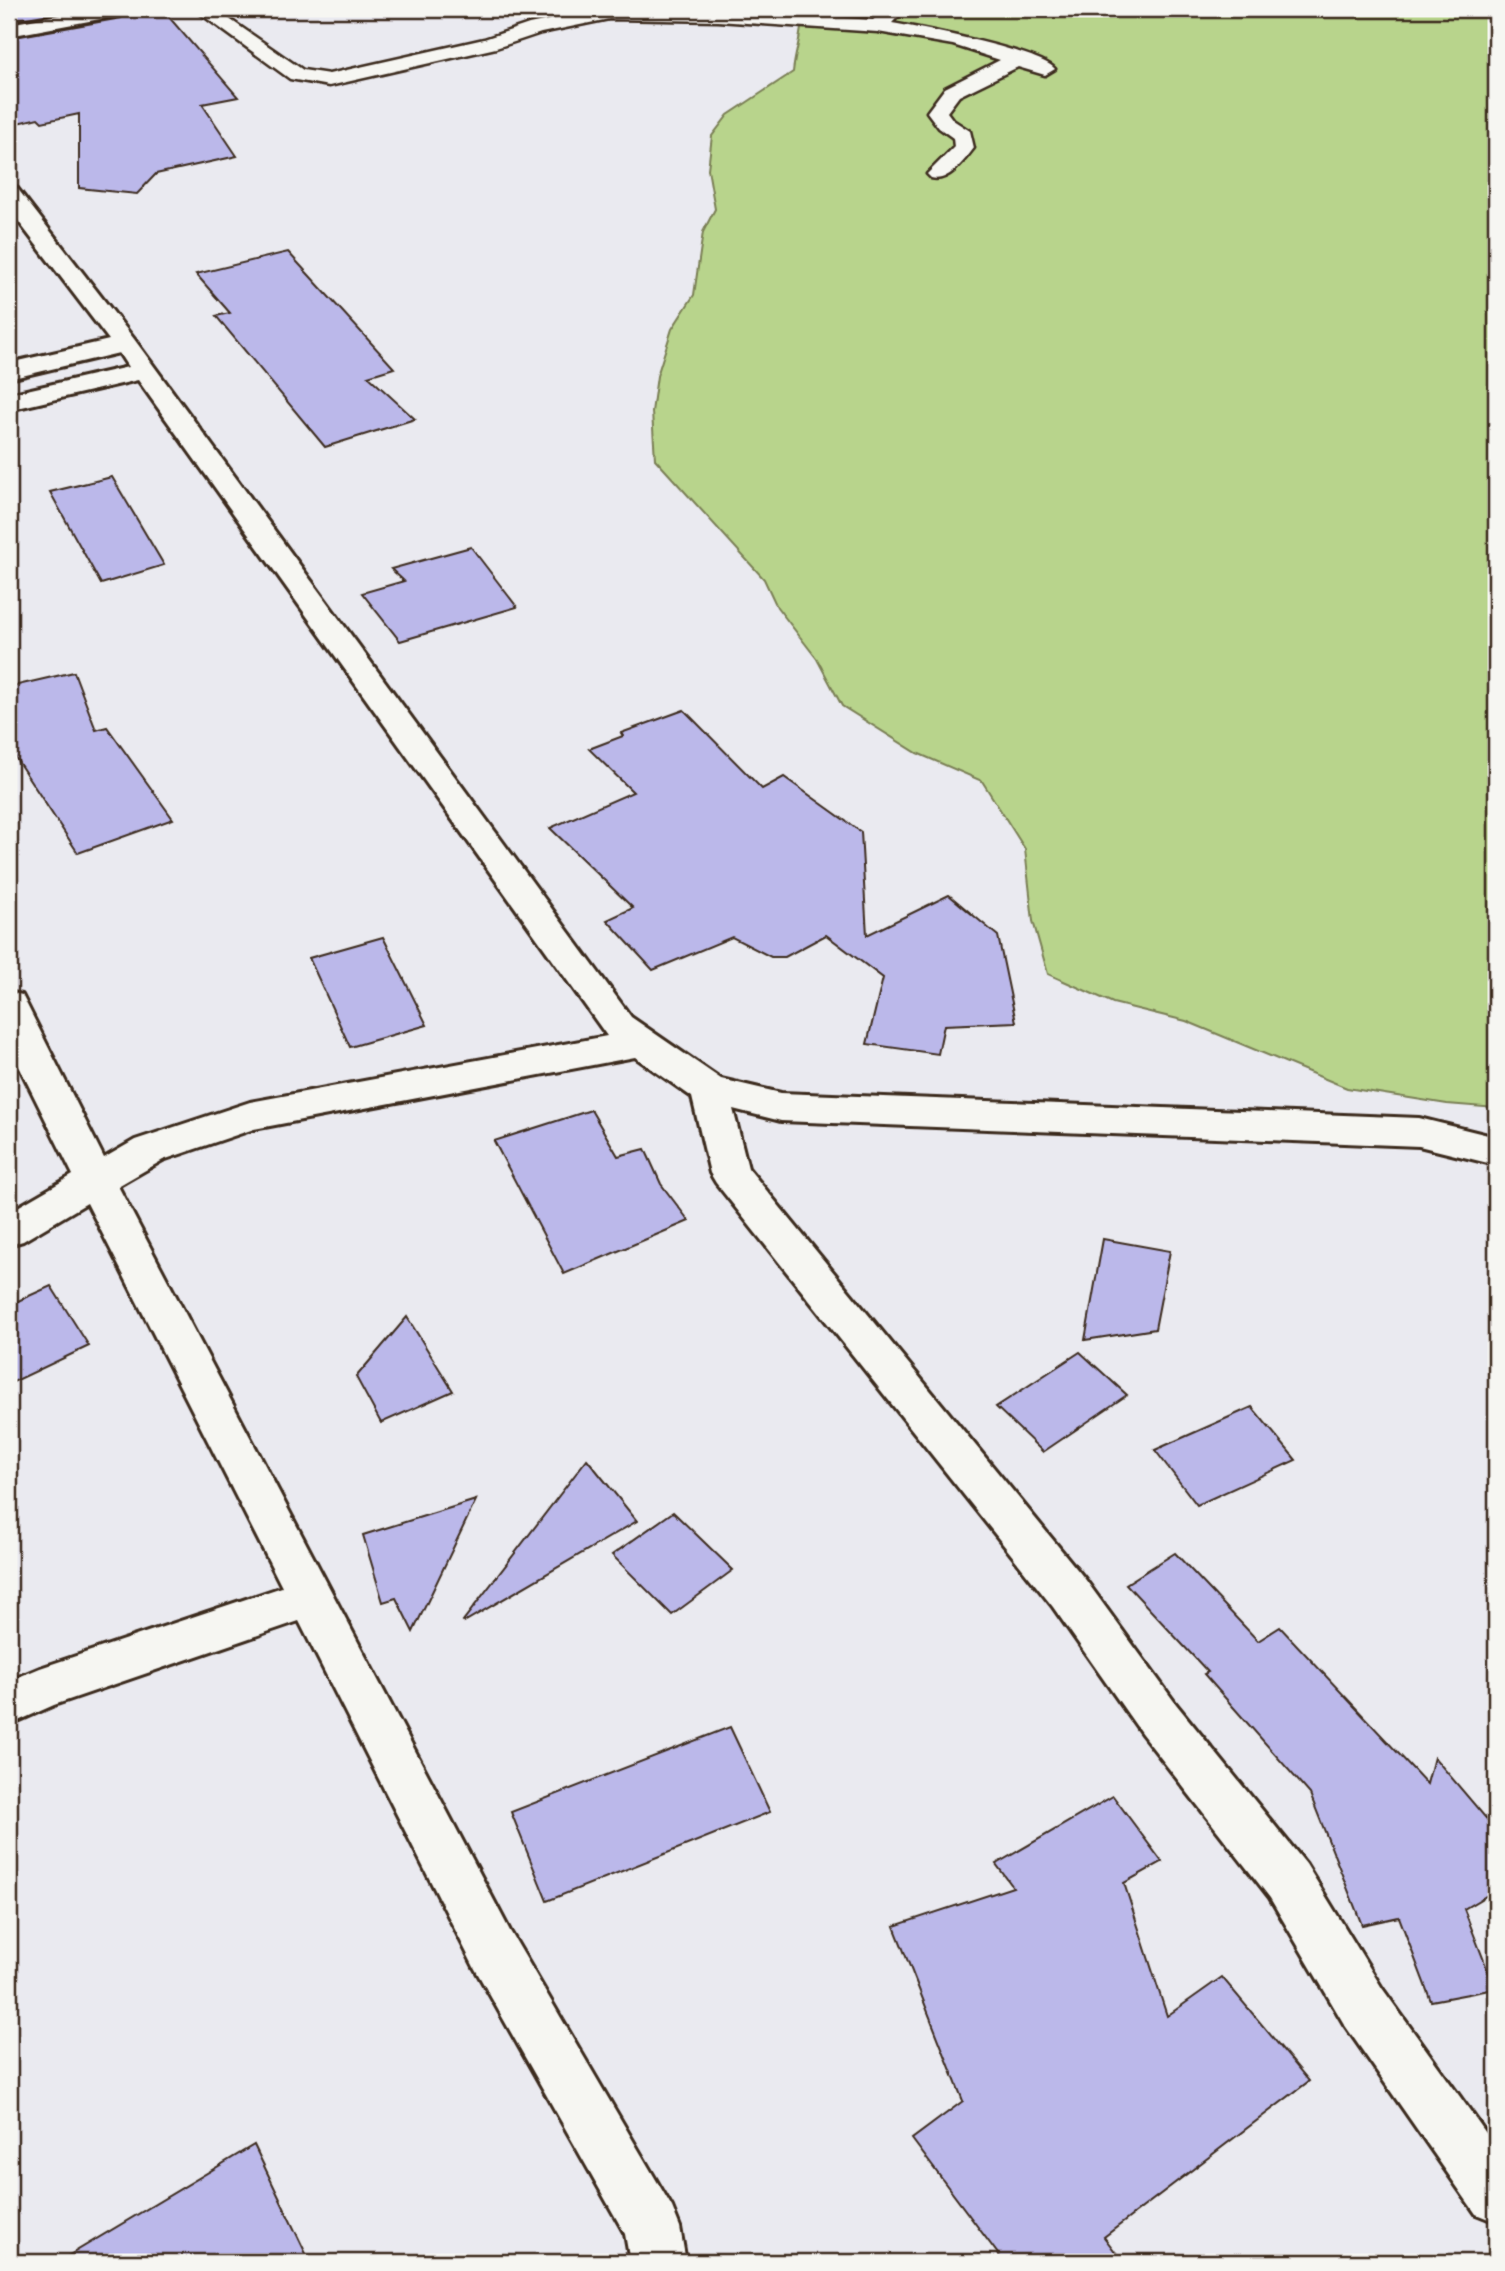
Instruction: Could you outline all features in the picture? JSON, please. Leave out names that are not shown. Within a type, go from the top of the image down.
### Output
[{"type":"street","points":[[9,193],[125,344],[618,1026],[709,1090],[781,1107],[1419,1132],[1496,1151]]},
{"type":"street","points":[[9,371],[125,344]]},
{"type":"street","points":[[9,402],[143,371]]},
{"type":"street","points":[[9,1004],[31,1055],[492,1949],[652,2227],[659,2262]]},
{"type":"street","points":[[9,1230],[149,1150],[250,1116],[639,1042]]},
{"type":"street","points":[[709,1090],[730,1173],[1069,1593],[1159,1719],[1288,1881],[1363,2006],[1496,2194]]},
{"type":"street","points":[[9,1704],[40,1689],[310,1597]]},
{"type":"lane","points":[[9,30],[121,9]]},
{"type":"lane","points":[[203,9],[297,75],[329,80],[489,44],[536,28],[609,13],[718,15],[878,26],[957,40],[1045,69]]},
{"type":"lane","points":[[878,26],[896,9]]},
{"type":"lane","points":[[938,174],[964,148],[963,135],[946,124],[937,112],[952,92],[1018,59]]},
{"type":"green space","points":[[802,9],[1496,9],[1496,1108],[1447,1104],[1347,1088],[1186,1021],[1113,1003],[1048,974],[1033,921],[1025,849],[982,781],[917,753],[842,706],[817,659],[777,607],[764,579],[655,459],[652,412],[657,376],[672,329],[694,295],[703,232],[715,209],[708,169],[712,136],[728,115],[793,72],[802,25]]},
{"type":"building","points":[[9,9],[79,9],[9,21]]},
{"type":"building","points":[[132,9],[162,9],[238,97],[202,104],[237,156],[156,174],[137,194],[79,188],[79,114],[42,122],[38,118],[9,125],[9,38],[121,18]]},
{"type":"building","points":[[288,252],[394,368],[368,376],[415,419],[325,447],[216,316],[230,313],[196,274]]},
{"type":"building","points":[[112,477],[164,565],[101,584],[50,492]]},
{"type":"building","points":[[471,547],[517,607],[400,641],[362,593],[404,581],[391,569]]},
{"type":"building","points":[[74,672],[96,730],[107,727],[173,819],[78,853],[9,748],[9,687]]},
{"type":"building","points":[[684,710],[762,789],[784,777],[861,832],[867,935],[949,895],[998,936],[1016,1022],[944,1025],[938,1054],[867,1044],[883,978],[826,935],[785,957],[771,957],[732,937],[653,970],[607,920],[633,908],[550,828],[633,792],[589,749],[623,736],[621,733]]},
{"type":"building","points":[[383,937],[427,1025],[350,1047],[309,958]]},
{"type":"building","points":[[591,1110],[618,1156],[645,1149],[661,1184],[689,1221],[564,1274],[494,1141]]},
{"type":"building","points":[[1103,1239],[1170,1251],[1155,1329],[1085,1340]]},
{"type":"building","points":[[51,1286],[89,1346],[9,1384],[9,1305]]},
{"type":"building","points":[[407,1317],[453,1391],[381,1423],[356,1377]]},
{"type":"building","points":[[1080,1352],[1127,1395],[1043,1452],[996,1407]]},
{"type":"building","points":[[1252,1407],[1296,1460],[1197,1505],[1155,1450]]},
{"type":"building","points":[[587,1459],[637,1521],[464,1622],[463,1621]]},
{"type":"building","points":[[476,1500],[413,1632],[396,1598],[383,1602],[363,1535]]},
{"type":"building","points":[[673,1512],[733,1570],[672,1615],[612,1555]]},
{"type":"building","points":[[1175,1553],[1258,1641],[1280,1627],[1427,1784],[1434,1757],[1496,1830],[1496,1890],[1464,1909],[1495,1989],[1431,2001],[1399,1917],[1362,1925],[1310,1794],[1204,1674],[1208,1672],[1126,1584]]},
{"type":"building","points":[[730,1727],[770,1812],[547,1901],[511,1812]]},
{"type":"building","points":[[1113,1796],[1162,1862],[1124,1883],[1167,2016],[1222,1977],[1309,2081],[1104,2237],[1123,2262],[1004,2262],[912,2139],[963,2101],[894,1926],[1013,1887],[996,1864]]},
{"type":"building","points":[[254,2145],[310,2262],[58,2262]]}]
